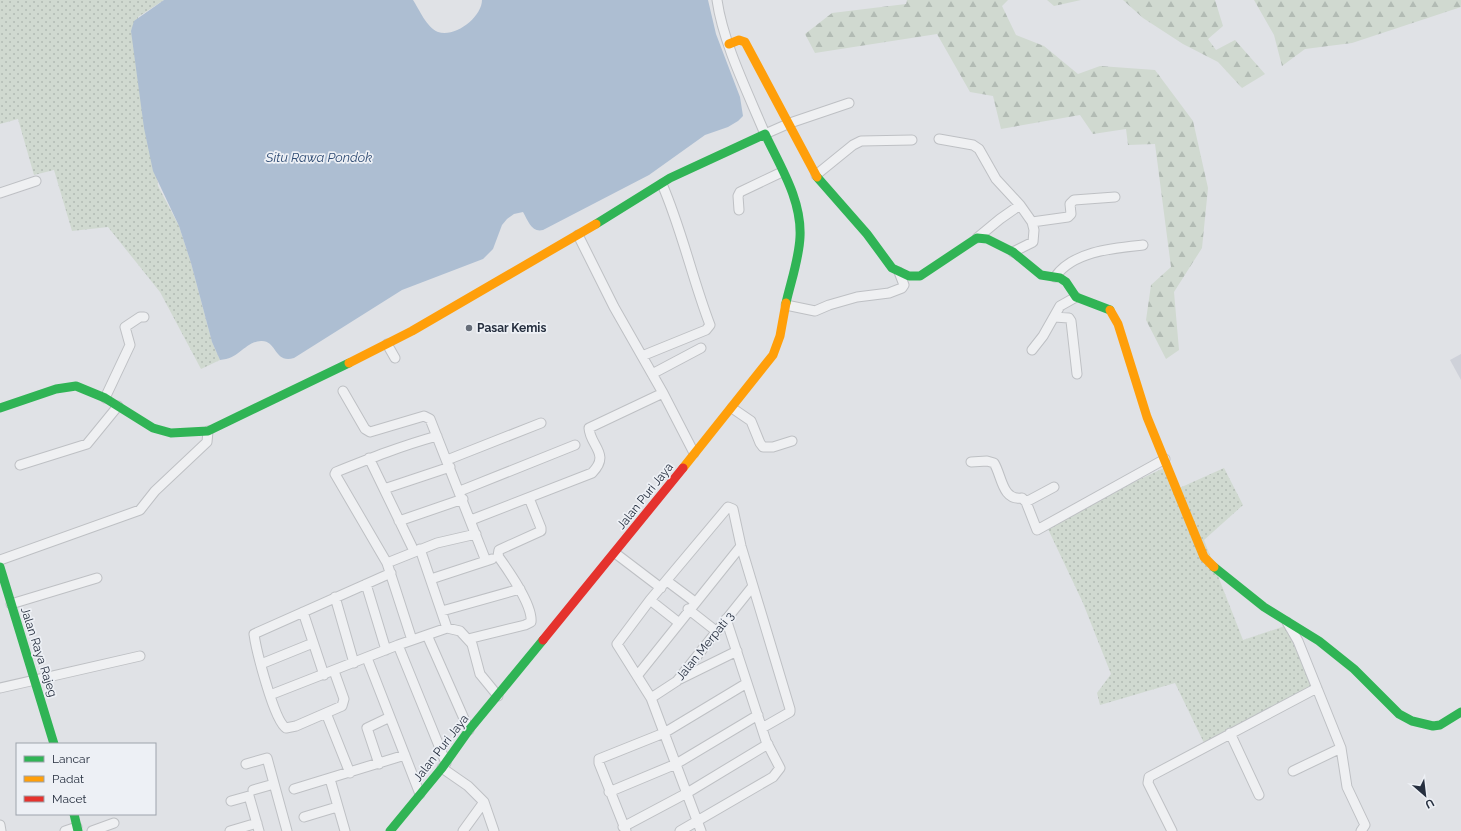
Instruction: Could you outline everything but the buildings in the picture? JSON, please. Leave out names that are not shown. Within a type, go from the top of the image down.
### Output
[{"type":"street","points":[[717,0],[721,22],[765,134]]},
{"type":"street","points":[[729,44],[739,40],[745,42],[790,123],[816,176],[826,190],[867,234],[888,265],[899,272],[909,276],[920,276],[977,238],[1020,205]]},
{"type":"street","points":[[0,408],[67,387],[82,387],[105,398],[148,425],[168,433],[208,430],[294,391],[387,344],[578,235],[666,181],[790,123],[849,103]]},
{"type":"street","name":"Jalan Puri Jaya","points":[[390,831],[420,794],[446,768],[469,730],[619,555],[694,453],[732,408],[772,355],[781,337],[794,272],[800,224],[798,214],[782,172],[765,134]]},
{"type":"street","points":[[939,139],[973,145],[979,149],[996,179],[1020,205],[1032,222],[1034,230],[1033,242],[1013,252]]},
{"type":"street","points":[[816,176],[853,145],[861,141],[912,140]]},
{"type":"street","points":[[739,210],[738,196],[740,192],[782,172]]},
{"type":"street","points":[[0,193],[36,181]]},
{"type":"street","points":[[642,356],[706,330],[710,325],[696,289],[666,181]]},
{"type":"street","points":[[1032,222],[1070,216],[1070,204],[1074,200],[1115,197]]},
{"type":"street","points":[[578,235],[614,307],[663,393],[694,453]]},
{"type":"street","points":[[977,238],[994,242],[1013,252],[1041,275],[1055,276],[1066,282],[1076,297],[1105,306],[1111,311],[1118,324],[1143,404],[1165,459],[1207,560],[1216,570],[1264,607],[1319,641],[1354,669],[1399,714],[1412,721],[1433,726],[1440,726],[1457,714]]},
{"type":"street","points":[[1055,276],[1068,263],[1083,256],[1118,248],[1143,245]]},
{"type":"street","points":[[786,306],[815,311],[829,305],[857,297],[889,293],[904,285],[899,272]]},
{"type":"street","points":[[1032,350],[1043,336],[1060,306],[1076,297]]},
{"type":"street","points":[[1054,316],[1069,318],[1071,321],[1077,374]]},
{"type":"street","points":[[105,398],[130,345],[125,327],[140,317],[144,317]]},
{"type":"street","points":[[387,344],[395,358]]},
{"type":"street","points":[[652,374],[701,348]]},
{"type":"street","points":[[344,391],[365,429],[370,432],[424,416],[430,419],[471,520],[486,562]]},
{"type":"street","points":[[471,520],[592,473],[599,463],[600,455],[589,428],[663,393]]},
{"type":"street","points":[[20,465],[87,444],[118,406]]},
{"type":"street","points":[[732,408],[751,421],[757,438],[763,447],[773,447],[792,441]]},
{"type":"street","points":[[384,489],[448,464],[541,423]]},
{"type":"street","points":[[0,560],[140,510],[155,491],[207,442],[208,430]]},
{"type":"street","points":[[412,640],[386,563],[335,474],[336,472],[398,447],[437,436]]},
{"type":"street","points":[[400,521],[575,445]]},
{"type":"street","points":[[369,458],[400,521],[417,550],[430,579],[447,628]]},
{"type":"street","points":[[971,462],[987,461],[994,463],[1007,494],[1016,499],[1022,498],[1026,502],[1036,529],[1039,530],[1112,487],[1165,459]]},
{"type":"street","points":[[1026,502],[1054,487]]},
{"type":"street","points":[[468,639],[525,625],[531,622],[531,616],[520,589],[498,556],[499,550],[541,531],[529,498]]},
{"type":"street","points":[[701,831],[651,698],[617,644],[650,600],[664,585],[726,507],[730,507],[733,510],[740,546],[790,709],[790,712],[762,728]]},
{"type":"street","points":[[386,563],[417,550],[476,534]]},
{"type":"street","points":[[637,676],[688,609],[740,546]]},
{"type":"street","points":[[619,555],[664,585],[695,602]]},
{"type":"street","points":[[430,579],[486,562],[498,556]]},
{"type":"street","name":"Jalan Raya Rajeg","points":[[0,567],[54,743]]},
{"type":"street","points":[[334,671],[344,701],[342,706],[286,728],[281,724],[270,695],[261,664],[255,633],[390,573]]},
{"type":"street","points":[[11,604],[97,578]]},
{"type":"street","points":[[366,584],[386,650]]},
{"type":"street","name":"Jalan Merpati 3","points":[[651,698],[677,681],[753,586]]},
{"type":"street","points":[[442,611],[520,589]]},
{"type":"street","points":[[335,597],[354,663]]},
{"type":"street","points":[[650,600],[678,622]]},
{"type":"street","points":[[688,609],[716,631]]},
{"type":"street","points":[[302,612],[324,675]]},
{"type":"street","points":[[680,831],[776,774],[780,765],[768,744],[762,728],[726,619]]},
{"type":"street","points":[[1287,621],[1298,641],[1341,748],[1347,787],[1365,825],[1361,831]]},
{"type":"street","points":[[270,695],[398,645],[447,628],[460,631],[468,639],[474,648],[480,674],[498,696]]},
{"type":"street","points":[[427,635],[469,730]]},
{"type":"street","points":[[261,664],[313,643]]},
{"type":"street","points":[[398,645],[446,768],[468,786],[484,802],[494,831]]},
{"type":"street","points":[[677,681],[737,651]]},
{"type":"street","points":[[0,688],[35,679],[89,669],[140,656]]},
{"type":"street","points":[[367,658],[420,794]]},
{"type":"street","points":[[747,683],[664,732],[600,759],[599,763],[624,829],[768,744]]},
{"type":"street","points":[[1172,831],[1148,783],[1149,777],[1317,688]]},
{"type":"street","points":[[326,713],[350,773]]},
{"type":"street","points":[[609,792],[676,764],[758,716]]},
{"type":"street","points":[[378,764],[366,730],[369,727],[390,717]]},
{"type":"street","points":[[1230,733],[1259,795]]},
{"type":"street","points":[[1293,771],[1341,748]]},
{"type":"street","points":[[294,789],[406,755]]},
{"type":"street","points":[[246,764],[267,758],[287,831]]},
{"type":"street","points":[[330,779],[345,831]]},
{"type":"street","points":[[253,790],[274,784]]},
{"type":"street","points":[[230,831],[258,827],[249,796],[231,801]]},
{"type":"street","points":[[466,829],[484,802]]},
{"type":"street","points":[[304,817],[337,807]]},
{"type":"street","points":[[65,831],[78,829],[74,815]]},
{"type":"street","points":[[92,831],[114,823]]},
{"type":"street","points":[[0,825],[1,831]]},
{"type":"shaded area","points":[[1461,354],[1461,380],[1450,360]]},
{"type":"green space","points":[[0,0],[164,0],[138,17],[158,186],[179,226],[191,263],[212,342],[220,360],[201,369],[160,292],[108,227],[72,231],[54,170],[34,175],[18,119],[0,124]]},
{"type":"green space","points":[[907,0],[1008,0],[1002,6],[1016,35],[1044,46],[1078,74],[1100,66],[1155,70],[1193,121],[1208,188],[1202,248],[1174,292],[1179,350],[1166,359],[1146,320],[1151,285],[1171,267],[1155,144],[1128,145],[1126,129],[1093,134],[1080,115],[1001,129],[993,96],[970,92],[937,34],[815,53],[805,34],[832,13],[906,4]]},
{"type":"green space","points":[[1047,0],[1081,0],[1054,6]]},
{"type":"green space","points":[[1123,0],[1215,0],[1223,26],[1208,39],[1216,50],[1235,40],[1265,74],[1242,88],[1218,62],[1183,44],[1143,18]]},
{"type":"green space","points":[[1254,0],[1461,0],[1461,7],[1352,43],[1305,49],[1282,66],[1274,35]]},
{"type":"green space","points":[[1166,467],[1175,490],[1224,468],[1243,505],[1204,540],[1243,640],[1285,626],[1314,687],[1205,745],[1175,683],[1100,705],[1097,693],[1111,674],[1083,603],[1048,529],[1117,490]]},
{"type":"water","name":"Situ Rawa Pondok","points":[[164,0],[413,0],[430,27],[438,32],[445,33],[459,29],[473,19],[481,7],[482,0],[708,0],[716,34],[740,97],[743,116],[728,127],[705,135],[649,175],[543,230],[536,230],[533,228],[523,212],[514,214],[502,225],[493,249],[483,259],[402,290],[294,358],[283,358],[270,344],[261,341],[250,344],[232,357],[220,360],[212,342],[191,263],[179,226],[153,171],[144,128],[131,31],[134,21]]},
{"type":"traffic: fast","points":[[596,224],[670,178],[765,134],[789,184],[794,197],[800,223],[798,254],[786,303]]},
{"type":"traffic: fast","points":[[817,177],[867,234],[892,268],[909,276],[920,276],[977,238],[987,239],[1013,252],[1041,275],[1060,278],[1066,282],[1076,297],[1110,310]]},
{"type":"traffic: fast","points":[[0,408],[56,389],[76,386],[105,398],[153,428],[171,433],[208,431],[349,363]]},
{"type":"traffic: fast","points":[[0,567],[54,743]]},
{"type":"traffic: fast","points":[[1214,567],[1264,607],[1319,641],[1354,669],[1399,714],[1412,721],[1433,726],[1440,725],[1461,712]]},
{"type":"traffic: fast","points":[[390,831],[442,768],[469,730],[543,640]]},
{"type":"traffic: fast","points":[[74,815],[78,831]]},
{"type":"traffic: slow","points":[[729,44],[739,40],[745,42],[817,177]]},
{"type":"traffic: slow","points":[[349,363],[412,331],[596,224]]},
{"type":"traffic: slow","points":[[683,468],[773,355],[780,336],[786,303]]},
{"type":"traffic: slow","points":[[1110,310],[1118,324],[1147,417],[1204,557],[1214,567]]},
{"type":"traffic: jam","points":[[543,640],[683,468]]},
{"type":"place","name":"Pasar Kemis","points":[[469,328]]}]
